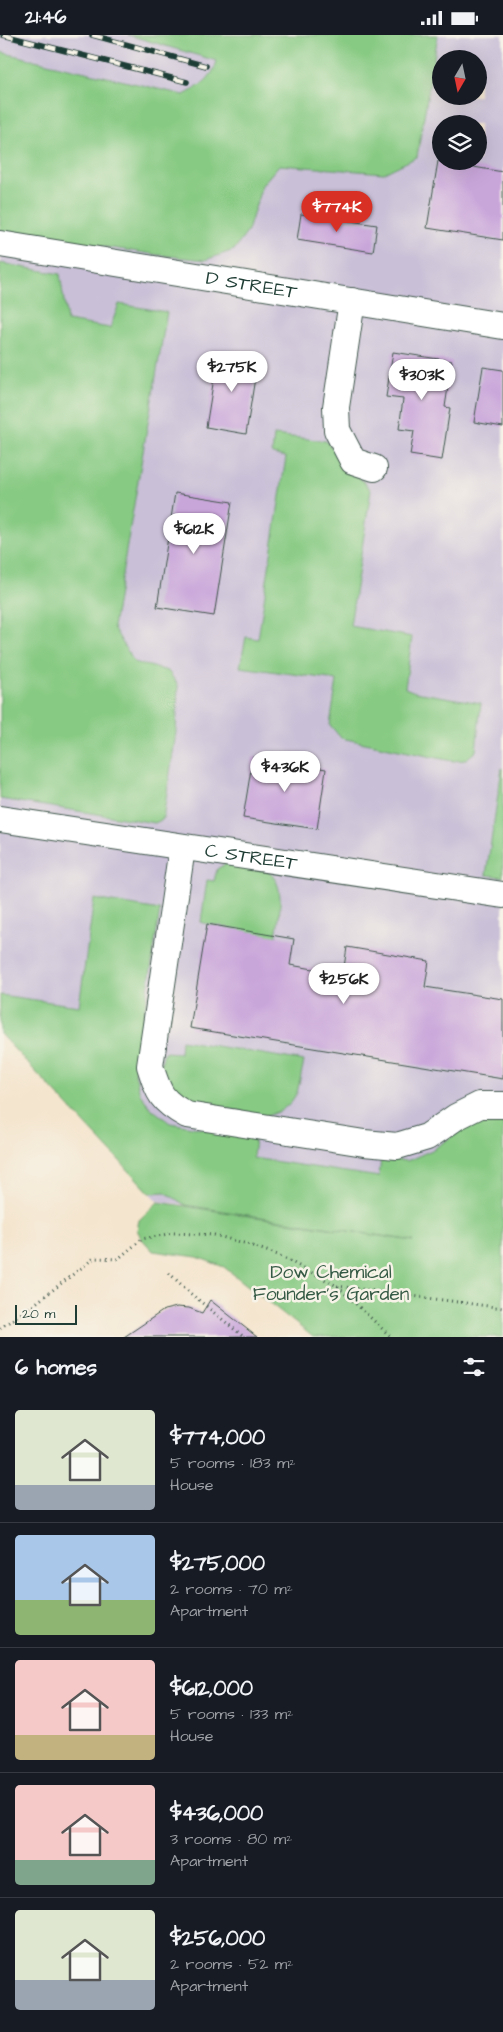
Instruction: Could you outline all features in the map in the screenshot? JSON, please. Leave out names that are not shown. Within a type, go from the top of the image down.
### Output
[{"type":"lane","name":"D STREET","points":[[0,244],[503,326]]},
{"type":"lane","points":[[352,301],[336,407],[337,430],[353,461],[374,468]]},
{"type":"lane","name":"C STREET","points":[[0,819],[503,895]]},
{"type":"lane","points":[[182,847],[150,1066],[157,1087],[168,1105],[187,1115],[364,1143],[397,1146],[427,1137],[456,1117],[480,1105],[503,1105]]},
{"type":"path","points":[[0,1327],[36,1303],[94,1258],[118,1259],[142,1239],[172,1233],[214,1235],[278,1255],[336,1286],[391,1337]]},
{"type":"path","points":[[169,1273],[190,1293],[244,1337]]},
{"type":"path","points":[[336,1286],[503,1308]]},
{"type":"shaded area","points":[[0,35],[503,35],[503,1253],[158,1201],[0,1033]]},
{"type":"green space","points":[[128,35],[438,35],[435,50],[432,50],[432,70],[417,157],[384,173],[279,165],[262,185],[248,231],[234,250],[205,260],[158,255],[0,231],[0,52],[184,95],[195,89],[209,77],[217,61]]},
{"type":"green space","points":[[0,263],[60,274],[67,321],[110,328],[119,304],[167,312],[113,627],[134,662],[168,671],[178,685],[176,733],[163,819],[155,823],[0,799]]},
{"type":"green space","points":[[274,435],[326,441],[371,490],[350,626],[412,637],[405,688],[415,692],[481,703],[476,751],[465,760],[452,761],[341,738],[330,725],[337,680],[240,667],[246,637],[258,639],[286,457],[272,454]]},
{"type":"green space","points":[[503,769],[503,877],[486,875]]},
{"type":"green space","points":[[225,864],[260,868],[269,872],[275,879],[279,888],[280,898],[276,937],[201,922],[207,880],[214,881],[217,869]]},
{"type":"green space","name":"Dow Chemical Founder's Garden","points":[[94,899],[160,910],[135,1073],[140,1094],[152,1109],[170,1123],[255,1138],[253,1158],[379,1177],[381,1158],[407,1161],[432,1150],[479,1118],[497,1116],[497,1122],[503,1123],[503,1337],[313,1337],[224,1267],[197,1257],[153,1251],[137,1230],[139,1220],[158,1202],[413,1241],[185,1205],[165,1192],[150,1193],[0,1034],[0,995],[79,1006]]},
{"type":"green space","points":[[181,1040],[304,1061],[297,1093],[282,1110],[267,1116],[180,1100],[160,1069],[164,1052],[180,1053]]},
{"type":"building","points":[[487,169],[503,172],[503,240],[427,228],[437,170]]},
{"type":"building","points":[[301,214],[377,225],[373,252],[297,240]]},
{"type":"building","points":[[393,352],[452,361],[445,407],[450,408],[442,460],[410,455],[414,431],[399,429],[403,399],[386,397]]},
{"type":"building","points":[[218,353],[258,359],[246,434],[206,427]]},
{"type":"building","points":[[483,367],[503,370],[503,427],[474,422]]},
{"type":"building","points":[[175,493],[232,502],[214,616],[157,607]]},
{"type":"building","points":[[253,757],[326,769],[317,829],[243,818]]},
{"type":"building","points":[[207,924],[294,939],[290,965],[343,974],[347,947],[429,961],[425,987],[503,999],[503,1079],[190,1028]]},
{"type":"building","points":[[210,1300],[257,1337],[124,1337],[164,1310],[177,1307],[189,1308],[202,1313]]},
{"type":"railway","points":[[3,35],[187,82]]},
{"type":"railway","points":[[92,35],[206,66]]}]
